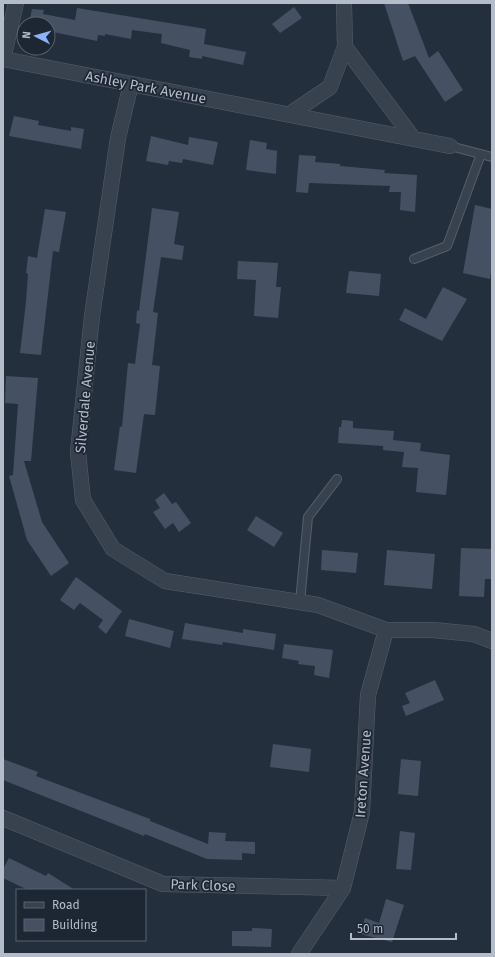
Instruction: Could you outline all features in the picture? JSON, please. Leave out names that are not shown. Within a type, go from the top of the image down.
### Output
[{"type":"street","points":[[3,59],[16,3]]},
{"type":"street","points":[[290,114],[330,87],[344,47],[344,3]]},
{"type":"street","points":[[344,47],[413,138]]},
{"type":"street","name":"Ashley Park Avenue","points":[[3,59],[450,146]]},
{"type":"street","name":"Silverdale Avenue","points":[[131,84],[118,138],[92,316],[78,452],[83,500],[113,549],[165,581],[318,605],[386,630],[433,630],[474,634],[492,641]]},
{"type":"street","name":"Ireton Avenue","points":[[299,954],[343,888],[362,812],[368,695],[386,630]]},
{"type":"street","name":"Park Close","points":[[3,818],[163,884],[343,888]]},
{"type":"lane","points":[[450,146],[492,157]]},
{"type":"lane","points":[[414,258],[447,246],[481,154]]},
{"type":"lane","points":[[300,602],[308,517],[337,479]]},
{"type":"building","points":[[384,3],[408,3],[429,58],[438,51],[463,90],[445,102],[415,56],[403,61]]},
{"type":"building","points":[[294,7],[302,18],[280,33],[272,24]]},
{"type":"building","points":[[77,8],[206,29],[204,44],[246,52],[243,65],[202,56],[202,59],[189,57],[190,50],[161,43],[162,34],[132,30],[131,39],[105,34],[105,36],[98,35],[97,41],[56,33],[56,16],[75,20]]},
{"type":"building","points":[[32,9],[44,10],[43,14],[54,16],[31,16]]},
{"type":"building","points":[[14,116],[39,121],[38,125],[71,131],[71,127],[84,129],[81,149],[9,136]]},
{"type":"building","points":[[151,136],[188,145],[189,137],[218,142],[213,165],[183,159],[182,163],[169,161],[168,165],[146,161]]},
{"type":"building","points":[[250,140],[267,143],[266,149],[277,151],[276,174],[246,170]]},
{"type":"building","points":[[299,155],[316,156],[315,162],[385,170],[384,173],[417,175],[415,212],[400,210],[401,192],[389,192],[390,186],[309,183],[308,193],[296,192]]},
{"type":"building","points":[[475,205],[492,209],[492,265],[490,279],[463,273]]},
{"type":"building","points":[[152,208],[179,212],[174,244],[184,246],[182,260],[161,257],[153,312],[158,313],[152,365],[160,366],[155,415],[144,414],[136,473],[114,470],[120,426],[122,427],[128,363],[135,364],[140,324],[136,323],[137,310],[139,311]]},
{"type":"building","points":[[45,209],[66,212],[59,252],[53,251],[41,355],[20,353],[26,302],[28,274],[26,273],[28,256],[37,258]]},
{"type":"building","points":[[238,261],[278,263],[276,287],[281,287],[278,318],[254,316],[256,280],[237,279]]},
{"type":"building","points":[[349,271],[381,274],[379,296],[346,293]]},
{"type":"building","points":[[443,287],[467,299],[442,341],[399,320],[405,308],[426,319]]},
{"type":"building","points":[[6,376],[38,378],[31,461],[24,461],[42,522],[69,563],[51,576],[27,540],[9,476],[13,475],[18,404],[5,403]]},
{"type":"building","points":[[342,420],[353,421],[353,428],[394,431],[393,440],[421,443],[420,451],[450,455],[446,495],[416,492],[418,468],[402,467],[404,452],[383,450],[383,446],[338,443],[339,427],[341,427]]},
{"type":"building","points":[[164,493],[172,504],[176,502],[191,523],[179,532],[173,523],[165,529],[153,512],[160,508],[155,500]]},
{"type":"building","points":[[256,516],[283,533],[274,547],[247,530]]},
{"type":"building","points":[[461,548],[492,549],[492,579],[485,579],[484,597],[459,596]]},
{"type":"building","points":[[322,550],[358,553],[356,573],[321,570]]},
{"type":"building","points":[[387,550],[435,554],[432,589],[384,585]]},
{"type":"building","points":[[76,577],[122,611],[106,634],[98,627],[103,620],[80,603],[74,610],[60,600]]},
{"type":"building","points":[[129,619],[174,631],[170,648],[125,636]]},
{"type":"building","points":[[185,623],[243,633],[243,629],[276,634],[274,650],[223,642],[222,645],[182,639]]},
{"type":"building","points":[[284,644],[333,650],[329,678],[314,675],[315,666],[298,664],[299,661],[282,658]]},
{"type":"building","points":[[435,680],[444,700],[406,716],[402,706],[410,703],[405,693]]},
{"type":"building","points":[[273,744],[311,749],[309,772],[270,767]]},
{"type":"building","points":[[3,759],[38,772],[36,776],[150,819],[150,821],[208,844],[209,832],[226,833],[225,841],[255,842],[255,854],[242,853],[242,860],[207,859],[145,834],[144,836],[3,780]]},
{"type":"building","points":[[401,759],[421,761],[418,796],[398,794]]},
{"type":"building","points":[[400,831],[415,833],[411,870],[396,869]]},
{"type":"building","points":[[9,858],[46,876],[48,873],[73,889],[26,889],[3,878],[3,869]]},
{"type":"building","points":[[386,899],[404,905],[392,942],[360,934],[365,918],[379,923]]},
{"type":"building","points":[[252,928],[272,929],[271,947],[232,946],[232,931],[252,931]]}]
